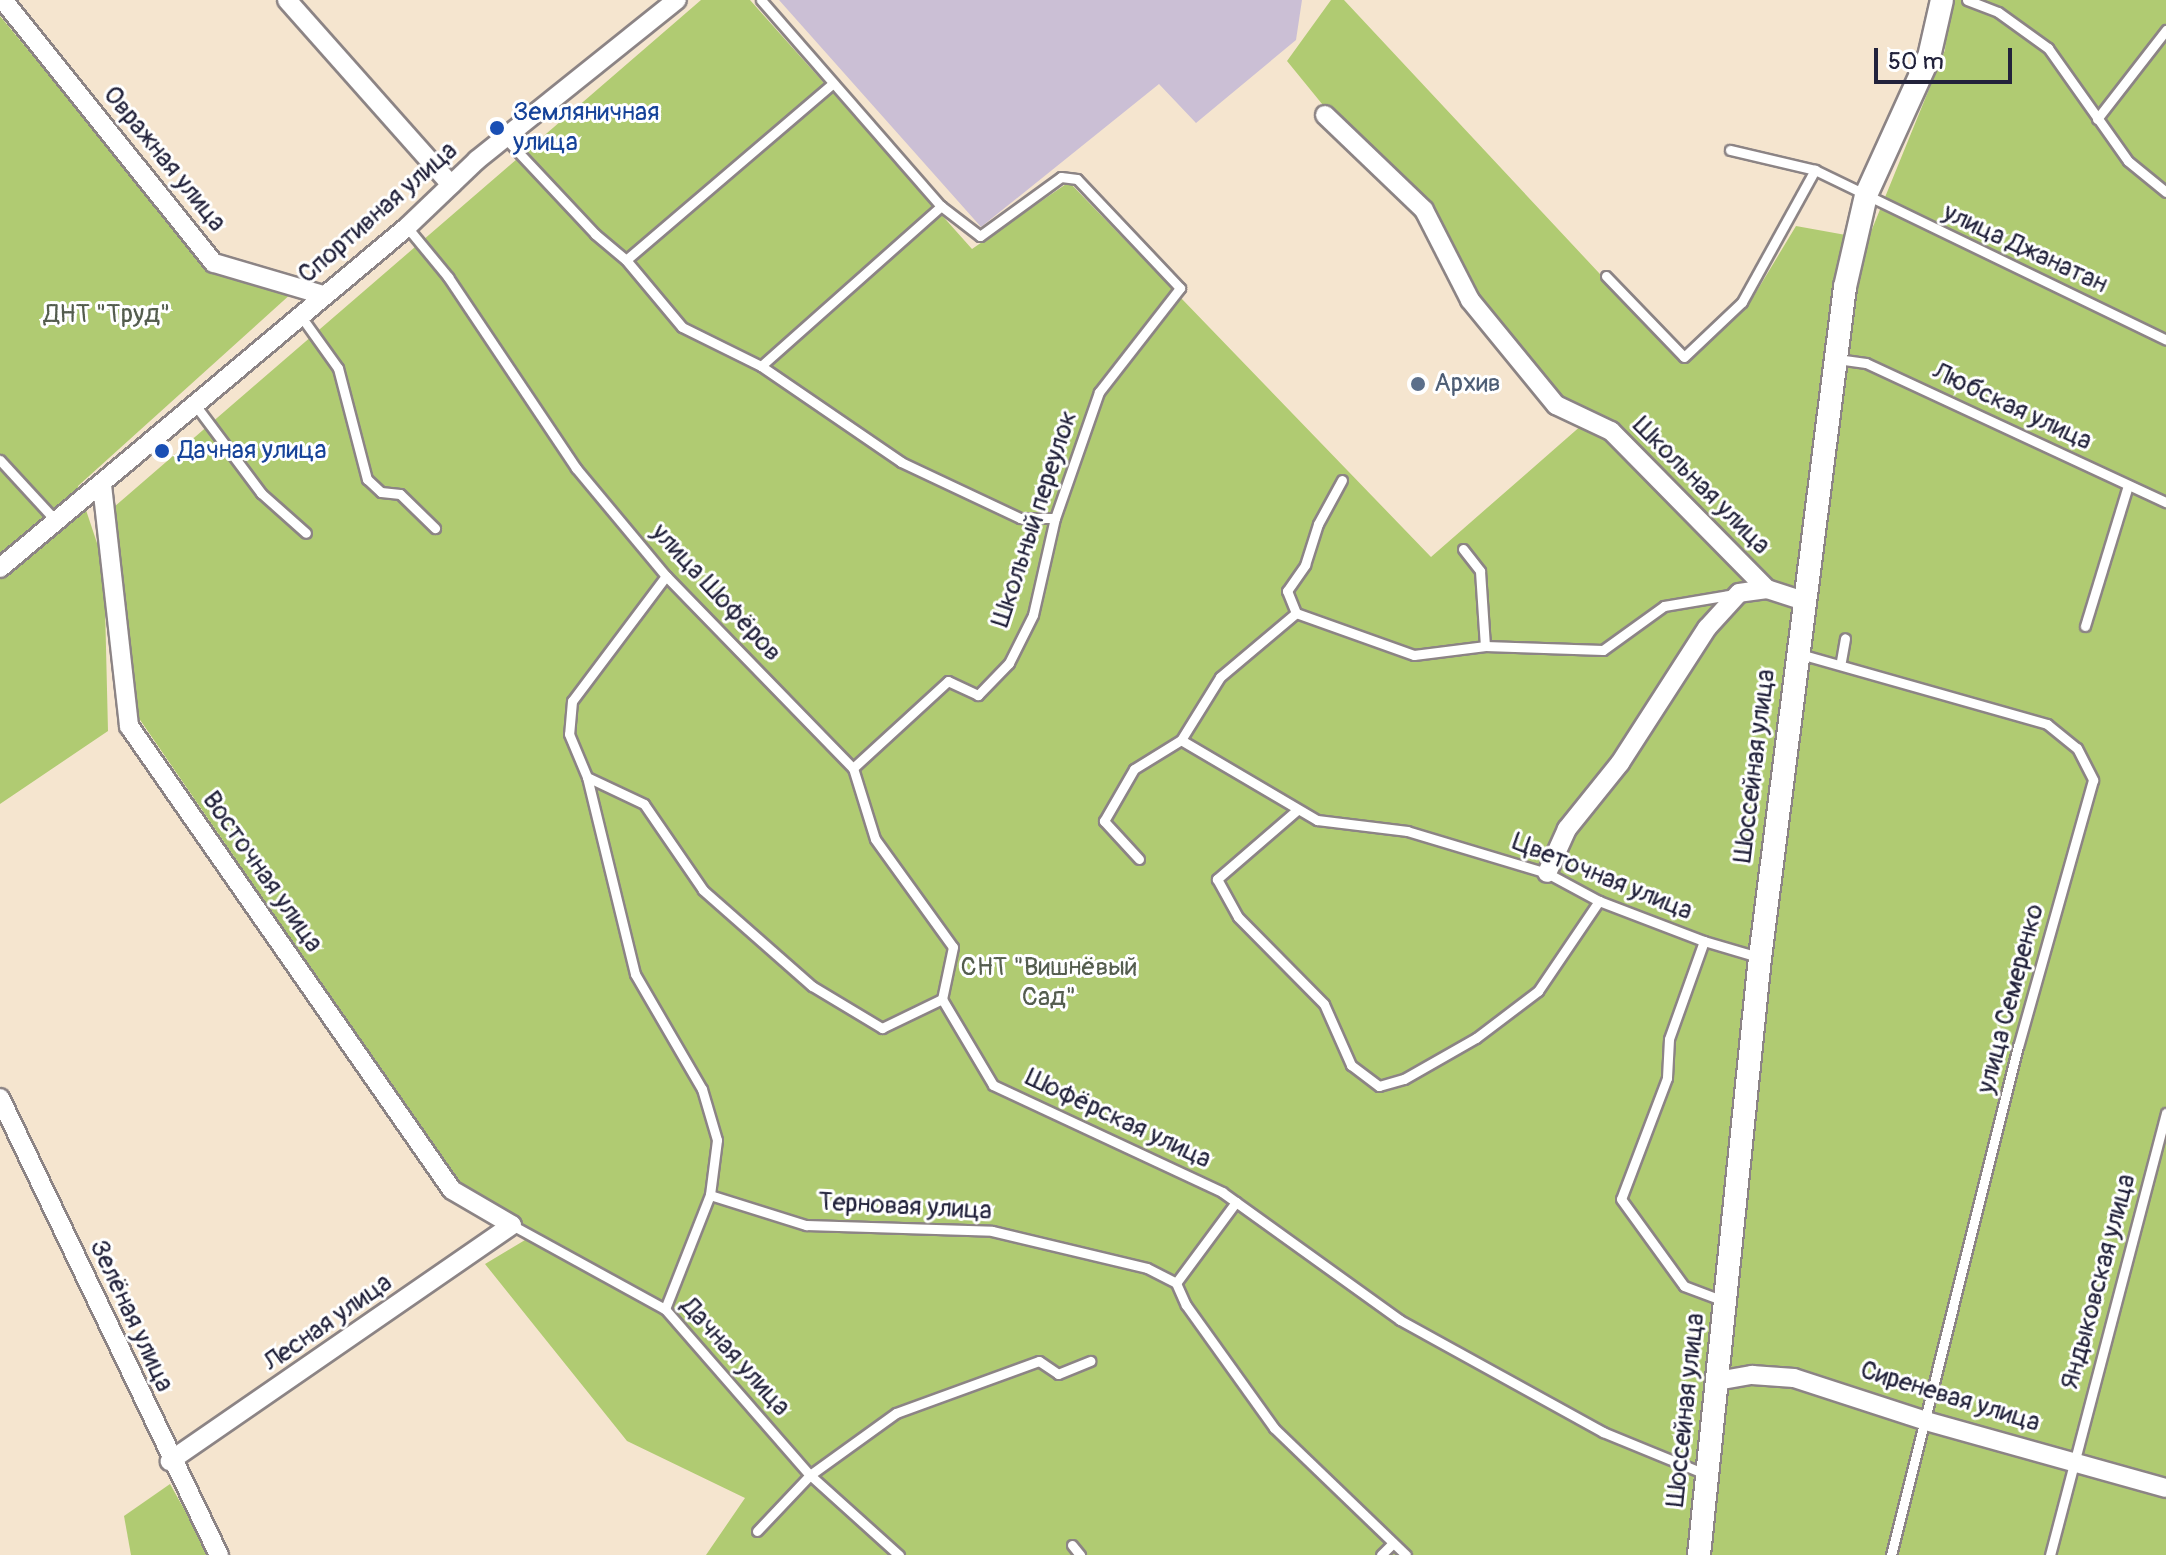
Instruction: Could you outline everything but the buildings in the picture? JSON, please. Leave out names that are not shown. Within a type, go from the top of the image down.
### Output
[{"type":"street","name":"Овражная улица","points":[[3,0],[214,263],[323,295]]},
{"type":"street","points":[[287,0],[451,185]]},
{"type":"street","name":"Спортивная улица","points":[[0,568],[407,227],[505,138],[677,0]]},
{"type":"street","name":"Шоссейная улица","points":[[1699,1555],[1760,958],[1796,653],[1845,287],[1866,195],[1929,57],[1942,0]]},
{"type":"street","name":"Школьная улица","points":[[1325,115],[1424,210],[1470,300],[1556,405],[1611,431],[1767,589]]},
{"type":"street","name":"Восточная улица","points":[[102,485],[129,726],[452,1190],[512,1225]]},
{"type":"street","points":[[1767,589],[1803,601]]},
{"type":"street","name":"Школьная улица","points":[[1547,873],[1567,829],[1620,763],[1707,628],[1739,593],[1767,589]]},
{"type":"street","name":"Зелёная улица","points":[[0,1098],[170,1461],[219,1555]]},
{"type":"street","name":"Лесная улица","points":[[170,1461],[512,1225]]},
{"type":"street","name":"Сиреневая улица","points":[[1717,1381],[1752,1375],[1794,1378],[1926,1421],[2166,1488]]},
{"type":"lane","points":[[761,0],[941,206],[761,366]]},
{"type":"lane","points":[[1967,0],[1998,12],[2048,48],[2128,161],[2166,192]]},
{"type":"lane","points":[[2097,119],[2166,30]]},
{"type":"lane","points":[[626,260],[833,83]]},
{"type":"lane","points":[[505,138],[595,234],[626,260],[682,327],[761,366],[901,462],[1020,518],[1055,518]]},
{"type":"lane","name":"улица Джанатан","points":[[1730,150],[1815,170],[2166,340]]},
{"type":"lane","points":[[1606,276],[1684,357],[1742,302],[1815,170]]},
{"type":"lane","name":"Школьный переулок","points":[[853,768],[948,681],[978,695],[1009,663],[1033,615],[1055,518],[1099,392],[1180,288],[1077,179],[1061,177],[980,236],[941,206]]},
{"type":"lane","name":"улица Шофёров","points":[[407,227],[448,277],[576,468],[666,576],[853,768],[875,839],[953,947],[942,999]]},
{"type":"lane","name":"Спортивная улица","points":[[300,315],[338,368],[367,479],[381,492],[400,494],[435,528]]},
{"type":"lane","name":"Любская улица","points":[[1837,359],[1866,363],[2166,502]]},
{"type":"lane","points":[[196,406],[261,493],[306,533]]},
{"type":"lane","points":[[0,460],[57,522]]},
{"type":"lane","points":[[1342,480],[1318,524],[1305,565],[1287,591],[1296,613],[1414,655],[1485,646],[1603,650],[1664,606],[1739,593]]},
{"type":"lane","points":[[2085,626],[2128,485]]},
{"type":"lane","points":[[1463,549],[1480,571],[1485,646]]},
{"type":"lane","points":[[665,1309],[710,1195],[717,1140],[702,1089],[635,974],[587,777],[569,734],[572,701],[666,576]]},
{"type":"lane","points":[[1139,859],[1104,821],[1134,769],[1181,740],[1220,677],[1296,613]]},
{"type":"lane","points":[[1841,661],[1845,638]]},
{"type":"lane","name":"улица Семеренко","points":[[1796,653],[1841,661],[2047,724],[2077,748],[2093,780],[2022,1032],[1891,1555]]},
{"type":"lane","name":"Цветочная улица","points":[[1181,740],[1317,820],[1407,831],[1547,873],[1599,901],[1704,941],[1669,1039],[1667,1078],[1621,1199],[1684,1286],[1725,1302]]},
{"type":"lane","points":[[587,777],[644,804],[703,890],[812,986],[882,1028],[942,999]]},
{"type":"lane","points":[[1297,810],[1217,879],[1238,917],[1324,1004],[1351,1065],[1379,1086],[1404,1079],[1476,1038],[1538,991],[1599,901]]},
{"type":"lane","points":[[1704,941],[1760,958]]},
{"type":"lane","name":"Шофёрская улица","points":[[942,999],[993,1085],[1236,1202],[1400,1320],[1603,1432],[1708,1475]]},
{"type":"lane","name":"Яндыковская улица","points":[[2050,1555],[2166,1113]]},
{"type":"lane","name":"Терновая улица","points":[[710,1195],[806,1225],[992,1231],[1147,1268],[1176,1283]]},
{"type":"lane","points":[[1236,1202],[1176,1283],[1186,1305],[1274,1428],[1406,1555]]},
{"type":"lane","name":"Дачная улица","points":[[512,1225],[665,1309],[810,1475],[899,1555]]},
{"type":"lane","points":[[757,1531],[810,1475],[896,1413],[1039,1361],[1058,1374],[1091,1361]]},
{"type":"lane","points":[[1381,1555],[1393,1543]]},
{"type":"lane","points":[[1072,1545],[1080,1555]]},
{"type":"shaded area","points":[[779,0],[1302,0],[1296,40],[1196,123],[1159,84],[981,227]]},
{"type":"green space","name":"СНТ \"Вишнёвый Сад\"","points":[[701,0],[750,0],[972,249],[1069,182],[1431,557],[1583,424],[1287,61],[1331,0],[1344,0],[1684,364],[1749,304],[1796,226],[1868,239],[1945,50],[1948,0],[2166,0],[2166,1555],[706,1555],[745,1498],[627,1441],[485,1264],[535,1234],[458,1182],[136,714],[114,507]]},
{"type":"green space","name":"ДНТ \"Труд\"","points":[[0,16],[206,265],[293,292],[78,486],[104,564],[108,731],[0,804]]},
{"type":"green space","points":[[170,1484],[210,1555],[131,1555],[124,1516]]},
{"type":"place","name":"Земляничная улица","points":[[497,128]]},
{"type":"place","name":"Архив","points":[[1418,384]]},
{"type":"place","name":"Дачная улица","points":[[162,451]]}]
